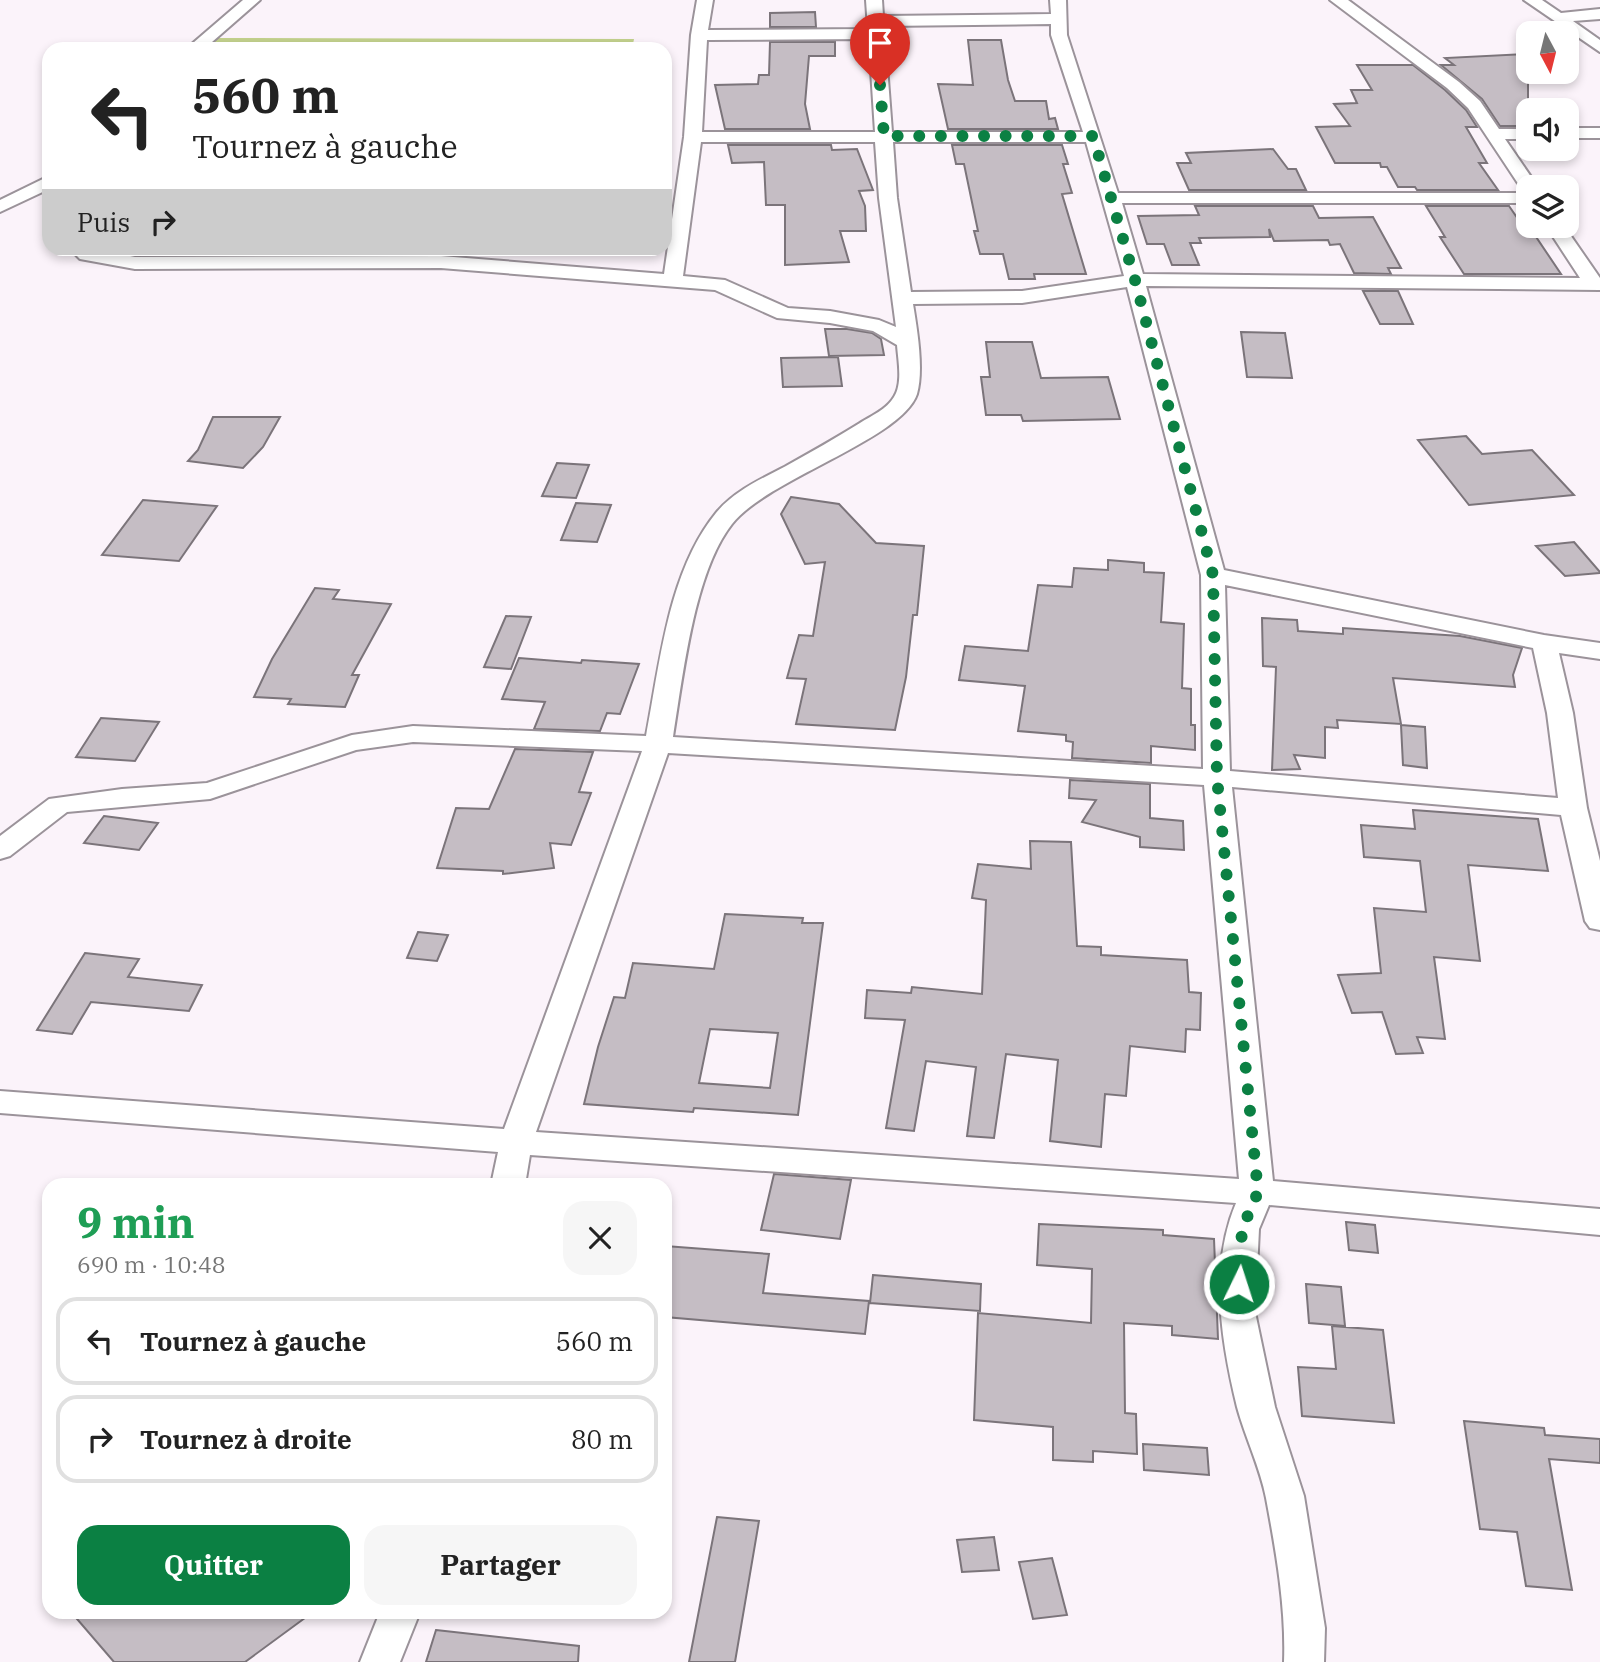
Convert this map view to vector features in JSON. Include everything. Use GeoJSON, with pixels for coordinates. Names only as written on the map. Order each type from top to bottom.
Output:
{"type":"FeatureCollection","features":[{"type":"Feature","properties":{"kind":"street"},"geometry":{"type":"LineString","coordinates":[[202,42],[252,0]]}},
{"type":"Feature","properties":{"kind":"street"},"geometry":{"type":"LineString","coordinates":[[673,280],[693,137],[699,35],[705,0]]}},
{"type":"Feature","properties":{"kind":"street"},"geometry":{"type":"LineString","coordinates":[[509,1178],[516,1142],[658,744],[680,622],[700,561],[711,537],[746,497],[836,447],[889,414],[903,401],[909,380],[907,342],[888,198],[874,0]]}},
{"type":"Feature","properties":{"kind":"street"},"geometry":{"type":"LineString","coordinates":[[1338,0],[1453,85],[1474,105],[1521,175]]}},
{"type":"Feature","properties":{"kind":"street"},"geometry":{"type":"LineString","coordinates":[[1532,0],[1600,47]]}},
{"type":"Feature","properties":{"kind":"street"},"geometry":{"type":"LineString","coordinates":[[699,35],[876,27],[1057,9],[1059,34],[1093,136],[1135,280],[1213,575],[1217,778],[1258,1192],[1242,1229],[1237,1312],[1256,1407],[1285,1496],[1305,1628],[1304,1662]]}},
{"type":"Feature","properties":{"kind":"street"},"geometry":{"type":"LineString","coordinates":[[1560,18],[1600,14]]}},
{"type":"Feature","properties":{"kind":"street"},"geometry":{"type":"LineString","coordinates":[[1579,134],[1600,133]]}},
{"type":"Feature","properties":{"kind":"street"},"geometry":{"type":"LineString","coordinates":[[1493,134],[1516,134]]}},
{"type":"Feature","properties":{"kind":"street"},"geometry":{"type":"LineString","coordinates":[[693,137],[1093,136]]}},
{"type":"Feature","properties":{"kind":"street"},"geometry":{"type":"LineString","coordinates":[[0,207],[42,186]]}},
{"type":"Feature","properties":{"kind":"street"},"geometry":{"type":"LineString","coordinates":[[1111,198],[1516,198]]}},
{"type":"Feature","properties":{"kind":"street"},"geometry":{"type":"LineString","coordinates":[[1564,238],[1597,284]]}},
{"type":"Feature","properties":{"kind":"street"},"geometry":{"type":"LineString","coordinates":[[93,256],[135,263],[398,260],[613,274],[718,284],[759,300],[783,314],[830,317],[879,326],[907,342]]}},
{"type":"Feature","properties":{"kind":"street"},"geometry":{"type":"LineString","coordinates":[[903,298],[1022,297],[1135,280],[1597,284]]}},
{"type":"Feature","properties":{"kind":"street"},"geometry":{"type":"LineString","coordinates":[[1213,575],[1544,643],[1600,652]]}},
{"type":"Feature","properties":{"kind":"street"},"geometry":{"type":"LineString","coordinates":[[1544,643],[1560,713],[1573,808],[1600,921]]}},
{"type":"Feature","properties":{"kind":"street"},"geometry":{"type":"LineString","coordinates":[[0,850],[59,805],[122,797],[210,791],[369,739],[444,734],[601,744],[658,744],[1217,778],[1573,808]]}},
{"type":"Feature","properties":{"kind":"street"},"geometry":{"type":"LineString","coordinates":[[0,1102],[516,1142],[1258,1192],[1600,1222]]}},
{"type":"Feature","properties":{"kind":"street"},"geometry":{"type":"LineString","coordinates":[[380,1662],[397,1619]]}},
{"type":"Feature","properties":{"kind":"green space"},"geometry":{"type":"Polygon","coordinates":[[[211,38],[634,39],[633,42],[208,42],[211,38]]]}},
{"type":"Feature","properties":{"kind":"building"},"geometry":{"type":"Polygon","coordinates":[[[815,12],[816,27],[770,27],[770,13],[815,12]]]}},
{"type":"Feature","properties":{"kind":"building"},"geometry":{"type":"Polygon","coordinates":[[[968,40],[1001,40],[1008,80],[1015,101],[1046,101],[1049,119],[1055,118],[1058,129],[948,129],[938,84],[973,85],[968,40]]]}},
{"type":"Feature","properties":{"kind":"building"},"geometry":{"type":"Polygon","coordinates":[[[770,42],[835,42],[835,56],[809,56],[805,104],[810,129],[725,129],[715,85],[758,84],[759,75],[769,75],[770,42]]]}},
{"type":"Feature","properties":{"kind":"building"},"geometry":{"type":"Polygon","coordinates":[[[1516,55],[1516,84],[1528,84],[1528,98],[1516,98],[1516,126],[1500,126],[1482,99],[1441,65],[1454,65],[1445,58],[1516,55]]]}},
{"type":"Feature","properties":{"kind":"building"},"geometry":{"type":"Polygon","coordinates":[[[1357,65],[1413,65],[1445,90],[1466,110],[1477,127],[1466,127],[1487,163],[1479,163],[1498,190],[1417,190],[1415,187],[1398,187],[1387,167],[1381,167],[1380,163],[1335,163],[1316,127],[1350,126],[1334,104],[1357,103],[1351,90],[1372,90],[1357,65]]]}},
{"type":"Feature","properties":{"kind":"building"},"geometry":{"type":"Polygon","coordinates":[[[728,145],[831,145],[832,150],[857,149],[873,190],[859,191],[865,206],[866,231],[840,231],[849,262],[785,265],[785,205],[766,205],[764,162],[732,163],[728,145]]]}},
{"type":"Feature","properties":{"kind":"building"},"geometry":{"type":"Polygon","coordinates":[[[952,145],[1062,145],[1068,164],[1063,164],[1072,193],[1062,194],[1086,274],[1034,274],[1035,279],[1009,279],[1003,254],[980,254],[964,164],[956,164],[952,145]]]}},
{"type":"Feature","properties":{"kind":"building"},"geometry":{"type":"Polygon","coordinates":[[[1273,149],[1288,169],[1296,169],[1306,190],[1189,190],[1177,163],[1191,163],[1186,153],[1273,149]]]}},
{"type":"Feature","properties":{"kind":"building"},"geometry":{"type":"Polygon","coordinates":[[[1195,206],[1313,206],[1319,218],[1373,217],[1401,268],[1388,268],[1391,274],[1354,273],[1340,244],[1330,245],[1328,240],[1274,241],[1269,229],[1270,237],[1199,238],[1201,243],[1190,243],[1199,265],[1172,265],[1164,244],[1147,244],[1138,216],[1199,215],[1195,206]]]}},
{"type":"Feature","properties":{"kind":"building"},"geometry":{"type":"Polygon","coordinates":[[[1426,206],[1509,206],[1516,216],[1516,238],[1537,238],[1561,274],[1464,274],[1440,237],[1445,237],[1426,206]]]}},
{"type":"Feature","properties":{"kind":"building"},"geometry":{"type":"Polygon","coordinates":[[[1363,291],[1398,291],[1413,324],[1380,324],[1363,291]]]}},
{"type":"Feature","properties":{"kind":"building"},"geometry":{"type":"Polygon","coordinates":[[[825,329],[872,333],[881,339],[884,355],[829,356],[825,329]]]}},
{"type":"Feature","properties":{"kind":"building"},"geometry":{"type":"Polygon","coordinates":[[[1241,332],[1285,333],[1292,378],[1247,377],[1241,332]]]}},
{"type":"Feature","properties":{"kind":"building"},"geometry":{"type":"Polygon","coordinates":[[[986,342],[1032,342],[1041,378],[1108,377],[1120,419],[1023,421],[1021,415],[986,415],[981,377],[990,377],[986,342]]]}},
{"type":"Feature","properties":{"kind":"building"},"geometry":{"type":"Polygon","coordinates":[[[838,357],[842,386],[783,387],[781,358],[838,357]]]}},
{"type":"Feature","properties":{"kind":"building"},"geometry":{"type":"Polygon","coordinates":[[[213,417],[280,417],[263,447],[243,468],[188,461],[198,450],[213,417]]]}},
{"type":"Feature","properties":{"kind":"building"},"geometry":{"type":"Polygon","coordinates":[[[1466,436],[1482,454],[1532,450],[1574,495],[1469,505],[1418,440],[1466,436]]]}},
{"type":"Feature","properties":{"kind":"building"},"geometry":{"type":"Polygon","coordinates":[[[557,463],[589,465],[576,498],[542,496],[557,463]]]}},
{"type":"Feature","properties":{"kind":"building"},"geometry":{"type":"Polygon","coordinates":[[[791,497],[839,504],[876,543],[924,546],[917,615],[913,615],[906,677],[895,730],[796,724],[806,679],[787,678],[799,635],[813,636],[825,562],[805,564],[781,514],[791,497]]]}},
{"type":"Feature","properties":{"kind":"building"},"geometry":{"type":"Polygon","coordinates":[[[143,500],[217,506],[179,561],[102,555],[143,500]]]}},
{"type":"Feature","properties":{"kind":"building"},"geometry":{"type":"Polygon","coordinates":[[[576,503],[611,505],[597,542],[561,540],[576,503]]]}},
{"type":"Feature","properties":{"kind":"building"},"geometry":{"type":"Polygon","coordinates":[[[1574,542],[1600,573],[1565,576],[1536,546],[1574,542]]]}},
{"type":"Feature","properties":{"kind":"building"},"geometry":{"type":"Polygon","coordinates":[[[1108,560],[1144,563],[1144,572],[1164,573],[1161,622],[1184,624],[1182,688],[1191,689],[1191,725],[1195,725],[1195,750],[1151,746],[1151,763],[1072,758],[1073,742],[1066,741],[1066,735],[1018,731],[1025,686],[959,680],[965,646],[1028,651],[1038,585],[1072,587],[1074,568],[1108,570],[1108,560]]]}},
{"type":"Feature","properties":{"kind":"building"},"geometry":{"type":"Polygon","coordinates":[[[315,588],[339,590],[333,599],[391,604],[352,675],[359,675],[345,707],[288,704],[291,699],[254,697],[272,659],[315,588]]]}},
{"type":"Feature","properties":{"kind":"building"},"geometry":{"type":"Polygon","coordinates":[[[506,616],[531,617],[511,669],[484,667],[506,616]]]}},
{"type":"Feature","properties":{"kind":"building"},"geometry":{"type":"Polygon","coordinates":[[[1262,618],[1297,620],[1298,631],[1343,634],[1343,628],[1460,636],[1522,648],[1513,675],[1515,687],[1393,678],[1401,724],[1337,720],[1338,728],[1325,727],[1325,758],[1294,755],[1300,769],[1272,770],[1276,667],[1263,666],[1262,618]]]}},
{"type":"Feature","properties":{"kind":"building"},"geometry":{"type":"Polygon","coordinates":[[[519,658],[639,664],[620,714],[607,713],[600,731],[534,729],[545,702],[502,699],[519,658]]]}},
{"type":"Feature","properties":{"kind":"building"},"geometry":{"type":"Polygon","coordinates":[[[101,718],[159,722],[135,761],[76,757],[101,718]]]}},
{"type":"Feature","properties":{"kind":"building"},"geometry":{"type":"Polygon","coordinates":[[[1401,725],[1425,727],[1427,768],[1403,765],[1401,725]]]}},
{"type":"Feature","properties":{"kind":"building"},"geometry":{"type":"Polygon","coordinates":[[[515,749],[593,752],[579,792],[591,793],[571,845],[550,843],[554,868],[503,874],[503,871],[437,868],[456,808],[489,809],[515,749]]]}},
{"type":"Feature","properties":{"kind":"building"},"geometry":{"type":"Polygon","coordinates":[[[1070,780],[1150,784],[1150,818],[1183,821],[1184,850],[1140,847],[1140,837],[1082,822],[1096,800],[1069,798],[1070,780]]]}},
{"type":"Feature","properties":{"kind":"building"},"geometry":{"type":"Polygon","coordinates":[[[1413,810],[1538,819],[1548,871],[1468,865],[1480,961],[1434,957],[1445,1039],[1417,1037],[1423,1053],[1396,1054],[1382,1012],[1352,1013],[1338,975],[1381,973],[1374,908],[1426,912],[1420,861],[1364,857],[1361,825],[1415,829],[1413,810]]]}},
{"type":"Feature","properties":{"kind":"building"},"geometry":{"type":"Polygon","coordinates":[[[104,816],[158,823],[139,850],[84,843],[104,816]]]}},
{"type":"Feature","properties":{"kind":"building"},"geometry":{"type":"Polygon","coordinates":[[[1030,841],[1071,842],[1077,946],[1101,947],[1101,955],[1187,960],[1189,992],[1201,993],[1200,1030],[1186,1029],[1185,1052],[1130,1046],[1126,1096],[1105,1094],[1101,1147],[1050,1141],[1058,1060],[1006,1054],[994,1138],[967,1136],[976,1067],[926,1061],[914,1131],[886,1128],[905,1020],[865,1018],[867,990],[911,993],[912,987],[982,994],[986,900],[972,898],[978,864],[1031,869],[1030,841]]]}},
{"type":"Feature","properties":{"kind":"building"},"geometry":{"type":"Polygon","coordinates":[[[725,914],[803,918],[802,923],[823,923],[798,1115],[694,1108],[693,1112],[584,1104],[614,997],[625,998],[633,963],[714,969],[725,914]],[[710,1029],[699,1083],[770,1088],[778,1033],[710,1029]]]}},
{"type":"Feature","properties":{"kind":"building"},"geometry":{"type":"Polygon","coordinates":[[[418,932],[448,935],[437,961],[407,958],[418,932]]]}},
{"type":"Feature","properties":{"kind":"building"},"geometry":{"type":"Polygon","coordinates":[[[85,953],[139,959],[128,977],[202,985],[189,1011],[91,1002],[72,1034],[37,1030],[85,953]]]}},
{"type":"Feature","properties":{"kind":"building"},"geometry":{"type":"Polygon","coordinates":[[[774,1174],[851,1180],[840,1239],[761,1230],[774,1174]]]}},
{"type":"Feature","properties":{"kind":"building"},"geometry":{"type":"Polygon","coordinates":[[[1346,1222],[1375,1225],[1378,1253],[1349,1250],[1346,1222]]]}},
{"type":"Feature","properties":{"kind":"building"},"geometry":{"type":"Polygon","coordinates":[[[1039,1224],[1163,1230],[1163,1235],[1214,1239],[1218,1339],[1172,1335],[1172,1326],[1124,1323],[1125,1413],[1136,1414],[1137,1454],[1093,1451],[1093,1462],[1053,1460],[1053,1427],[974,1420],[978,1313],[1091,1323],[1092,1269],[1037,1265],[1039,1224]]]}},
{"type":"Feature","properties":{"kind":"building"},"geometry":{"type":"Polygon","coordinates":[[[672,1247],[769,1254],[763,1293],[869,1301],[865,1334],[672,1318],[672,1247]]]}},
{"type":"Feature","properties":{"kind":"building"},"geometry":{"type":"Polygon","coordinates":[[[873,1275],[981,1284],[980,1311],[870,1303],[873,1275]]]}},
{"type":"Feature","properties":{"kind":"building"},"geometry":{"type":"Polygon","coordinates":[[[1306,1284],[1341,1287],[1345,1326],[1309,1323],[1306,1284]]]}},
{"type":"Feature","properties":{"kind":"building"},"geometry":{"type":"Polygon","coordinates":[[[1332,1326],[1383,1330],[1394,1423],[1302,1416],[1298,1367],[1336,1369],[1332,1326]]]}},
{"type":"Feature","properties":{"kind":"building"},"geometry":{"type":"Polygon","coordinates":[[[1464,1421],[1544,1428],[1545,1435],[1600,1439],[1600,1463],[1549,1459],[1572,1590],[1526,1586],[1517,1532],[1480,1529],[1464,1421]]]}},
{"type":"Feature","properties":{"kind":"building"},"geometry":{"type":"Polygon","coordinates":[[[1143,1444],[1207,1448],[1209,1475],[1144,1470],[1143,1444]]]}},
{"type":"Feature","properties":{"kind":"building"},"geometry":{"type":"Polygon","coordinates":[[[717,1517],[759,1521],[735,1662],[689,1662],[717,1517]]]}},
{"type":"Feature","properties":{"kind":"building"},"geometry":{"type":"Polygon","coordinates":[[[994,1537],[999,1570],[962,1572],[957,1540],[994,1537]]]}},
{"type":"Feature","properties":{"kind":"building"},"geometry":{"type":"Polygon","coordinates":[[[1052,1558],[1067,1615],[1033,1619],[1019,1562],[1052,1558]]]}},
{"type":"Feature","properties":{"kind":"building"},"geometry":{"type":"Polygon","coordinates":[[[77,1619],[303,1619],[245,1662],[114,1662],[77,1619]]]}},
{"type":"Feature","properties":{"kind":"building"},"geometry":{"type":"Polygon","coordinates":[[[436,1630],[579,1646],[578,1662],[426,1662],[436,1630]]]}},
{"type":"Feature","properties":{"kind":"route"},"geometry":{"type":"LineString","coordinates":[[880,85],[884,136],[1093,136],[1135,280],[1213,575],[1217,778],[1258,1192],[1242,1229],[1239,1284]]}}]}
